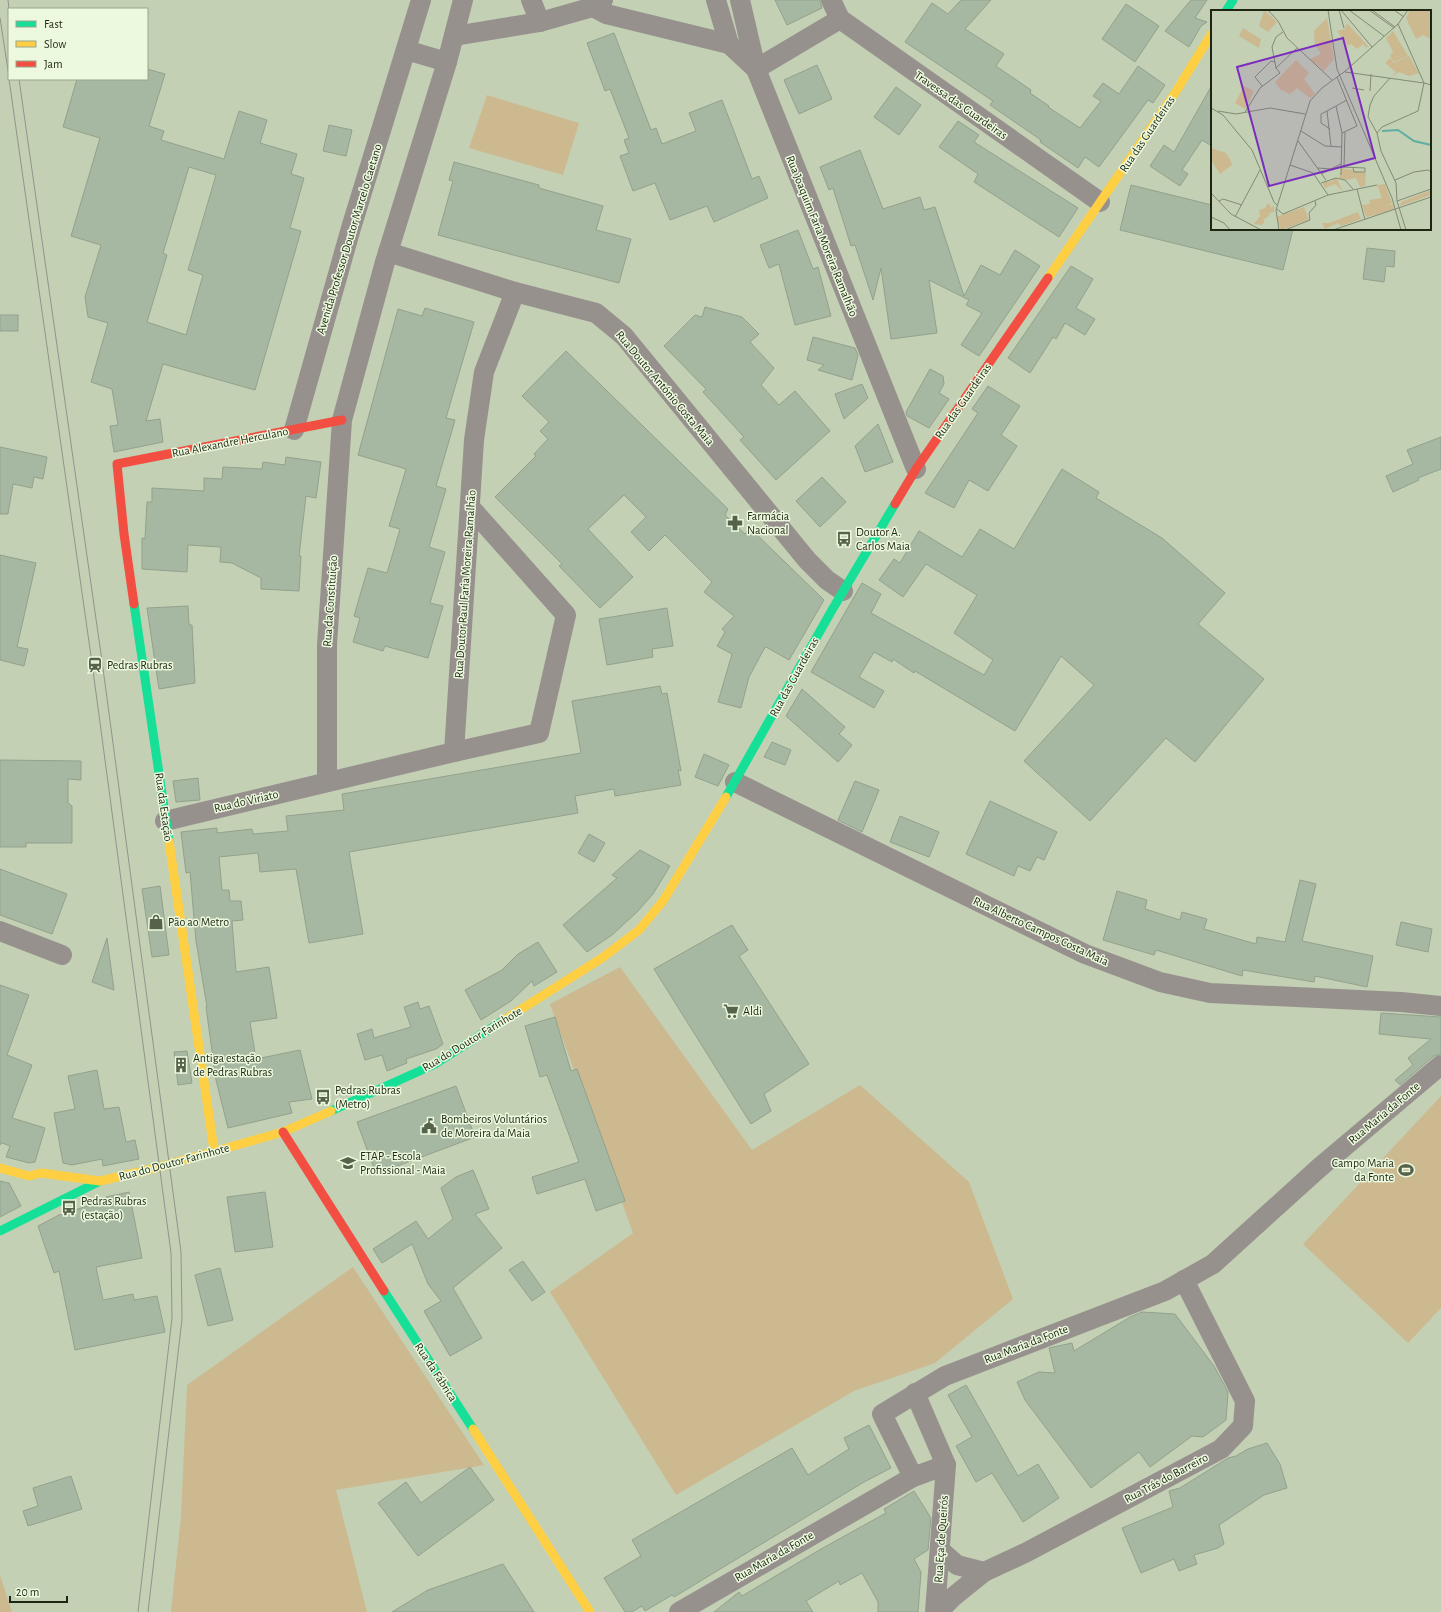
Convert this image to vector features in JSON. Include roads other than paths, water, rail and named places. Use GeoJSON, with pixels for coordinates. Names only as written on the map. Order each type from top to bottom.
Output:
{"type":"FeatureCollection","features":[{"type":"Feature","properties":{"kind":"main road"},"geometry":{"type":"LineString","coordinates":[[1227,10],[1233,0]]}},
{"type":"Feature","properties":{"kind":"main road","name":"Rua das Guardeiras"},"geometry":{"type":"LineString","coordinates":[[735,782],[843,591],[916,468],[1175,93],[1211,35]]}},
{"type":"Feature","properties":{"kind":"main road","name":"Rua Alexandre Herculano"},"geometry":{"type":"LineString","coordinates":[[117,464],[342,420]]}},
{"type":"Feature","properties":{"kind":"main road","name":"Rua da Estação"},"geometry":{"type":"LineString","coordinates":[[117,464],[124,534],[214,1150]]}},
{"type":"Feature","properties":{"kind":"main road","name":"Rua do Doutor Farinhote"},"geometry":{"type":"LineString","coordinates":[[0,1168],[29,1176],[41,1173],[100,1182],[152,1169],[214,1150],[282,1132],[436,1064],[602,958],[638,930],[663,901],[735,782]]}},
{"type":"Feature","properties":{"kind":"main road","name":"Rua da Fábrica"},"geometry":{"type":"LineString","coordinates":[[282,1132],[590,1612]]}},
{"type":"Feature","properties":{"kind":"main road"},"geometry":{"type":"LineString","coordinates":[[29,1176],[37,1186]]}},
{"type":"Feature","properties":{"kind":"main road"},"geometry":{"type":"LineString","coordinates":[[0,1231],[40,1210],[100,1182]]}},
{"type":"Feature","properties":{"kind":"main road"},"geometry":{"type":"LineString","coordinates":[[40,1210],[42,1197]]}},
{"type":"Feature","properties":{"kind":"street","name":"Avenida Professor Doutor Marcelo Caetano"},"geometry":{"type":"LineString","coordinates":[[294,430],[351,228],[421,0]]}},
{"type":"Feature","properties":{"kind":"street"},"geometry":{"type":"LineString","coordinates":[[342,420],[388,252],[447,62],[464,0]]}},
{"type":"Feature","properties":{"kind":"street"},"geometry":{"type":"LineString","coordinates":[[531,0],[540,22]]}},
{"type":"Feature","properties":{"kind":"street"},"geometry":{"type":"LineString","coordinates":[[716,0],[729,44]]}},
{"type":"Feature","properties":{"kind":"street","name":"Rua Joaquim Faria Moreira Ramalhão"},"geometry":{"type":"LineString","coordinates":[[740,0],[756,69],[916,468]]}},
{"type":"Feature","properties":{"kind":"street"},"geometry":{"type":"LineString","coordinates":[[454,36],[540,22],[598,4],[606,14],[729,44],[756,69],[840,20],[831,0]]}},
{"type":"Feature","properties":{"kind":"street","name":"Travessa das Guardeiras"},"geometry":{"type":"LineString","coordinates":[[840,20],[1100,202]]}},
{"type":"Feature","properties":{"kind":"street"},"geometry":{"type":"LineString","coordinates":[[406,50],[447,62]]}},
{"type":"Feature","properties":{"kind":"street","name":"Rua Doutor António Costa Maia"},"geometry":{"type":"LineString","coordinates":[[388,252],[515,292],[596,313],[624,336],[807,560],[827,580],[843,591]]}},
{"type":"Feature","properties":{"kind":"street","name":"Rua Doutor Raul Faria Moreira Ramalhão"},"geometry":{"type":"LineString","coordinates":[[454,752],[474,440],[484,372],[515,292]]}},
{"type":"Feature","properties":{"kind":"street","name":"Rua da Constituição"},"geometry":{"type":"LineString","coordinates":[[327,782],[327,645],[342,420]]}},
{"type":"Feature","properties":{"kind":"street"},"geometry":{"type":"LineString","coordinates":[[327,782],[539,733],[566,615],[470,507]]}},
{"type":"Feature","properties":{"kind":"street","name":"Rua do Viriato"},"geometry":{"type":"LineString","coordinates":[[165,821],[327,782]]}},
{"type":"Feature","properties":{"kind":"street","name":"Rua Alberto Campos Costa Maia"},"geometry":{"type":"LineString","coordinates":[[735,782],[1085,954],[1160,982],[1210,993],[1401,1002],[1441,1006]]}},
{"type":"Feature","properties":{"kind":"street"},"geometry":{"type":"LineString","coordinates":[[0,931],[62,955]]}},
{"type":"Feature","properties":{"kind":"street","name":"Rua Maria da Fonte"},"geometry":{"type":"LineString","coordinates":[[913,1477],[882,1414],[945,1376],[1165,1291],[1213,1264],[1319,1168],[1441,1065]]}},
{"type":"Feature","properties":{"kind":"street","name":"Rua Trás do Barreiro"},"geometry":{"type":"LineString","coordinates":[[984,1572],[1027,1552],[1221,1450],[1243,1426],[1245,1402],[1184,1280]]}},
{"type":"Feature","properties":{"kind":"street"},"geometry":{"type":"LineString","coordinates":[[915,1393],[946,1465]]}},
{"type":"Feature","properties":{"kind":"street","name":"Rua Maria da Fonte"},"geometry":{"type":"LineString","coordinates":[[679,1612],[913,1477],[946,1465]]}},
{"type":"Feature","properties":{"kind":"street","name":"Rua Eça de Queirós"},"geometry":{"type":"LineString","coordinates":[[935,1612],[946,1465]]}},
{"type":"Feature","properties":{"kind":"street"},"geometry":{"type":"LineString","coordinates":[[940,1550],[957,1565],[984,1572]]}},
{"type":"Feature","properties":{"kind":"street","name":"Rua Eça de Queirós"},"geometry":{"type":"LineString","coordinates":[[938,1612],[953,1597],[984,1572]]}},
{"type":"Feature","properties":{"kind":"tram line"},"geometry":{"type":"LineString","coordinates":[[8,0],[9,8]]}},
{"type":"Feature","properties":{"kind":"tram line"},"geometry":{"type":"LineString","coordinates":[[0,18],[8,70]]}},
{"type":"Feature","properties":{"kind":"tram line"},"geometry":{"type":"LineString","coordinates":[[9,80],[92,663],[171,1253],[172,1318],[138,1612]]}},
{"type":"Feature","properties":{"kind":"tram line"},"geometry":{"type":"LineString","coordinates":[[19,80],[102,661],[181,1252],[182,1319],[148,1612]]}},
{"type":"Feature","properties":{"kind":"place","name":"Farmácia Nacional"},"geometry":{"type":"Point","coordinates":[735,523]}},
{"type":"Feature","properties":{"kind":"place","name":"Doutor A. Carlos Maia"},"geometry":{"type":"Point","coordinates":[844,539]}},
{"type":"Feature","properties":{"kind":"place","name":"Pedras Rubras"},"geometry":{"type":"Point","coordinates":[95,665]}},
{"type":"Feature","properties":{"kind":"place","name":"Pão ao Metro"},"geometry":{"type":"Point","coordinates":[156,922]}},
{"type":"Feature","properties":{"kind":"place","name":"Aldi"},"geometry":{"type":"Point","coordinates":[731,1011]}},
{"type":"Feature","properties":{"kind":"place","name":"Antiga estação de Pedras Rubras"},"geometry":{"type":"Point","coordinates":[181,1065]}},
{"type":"Feature","properties":{"kind":"place","name":"Pedras Rubras (Metro)"},"geometry":{"type":"Point","coordinates":[323,1097]}},
{"type":"Feature","properties":{"kind":"place","name":"Bombeiros Voluntários de Moreira da Maia"},"geometry":{"type":"Point","coordinates":[429,1126]}},
{"type":"Feature","properties":{"kind":"place","name":"ETAP - Escola Profissional - Maia"},"geometry":{"type":"Point","coordinates":[348,1163]}},
{"type":"Feature","properties":{"kind":"place","name":"Campo Maria da Fonte"},"geometry":{"type":"Point","coordinates":[1406,1170]}},
{"type":"Feature","properties":{"kind":"place","name":"Pedras Rubras (estação)"},"geometry":{"type":"Point","coordinates":[69,1208]}}]}
